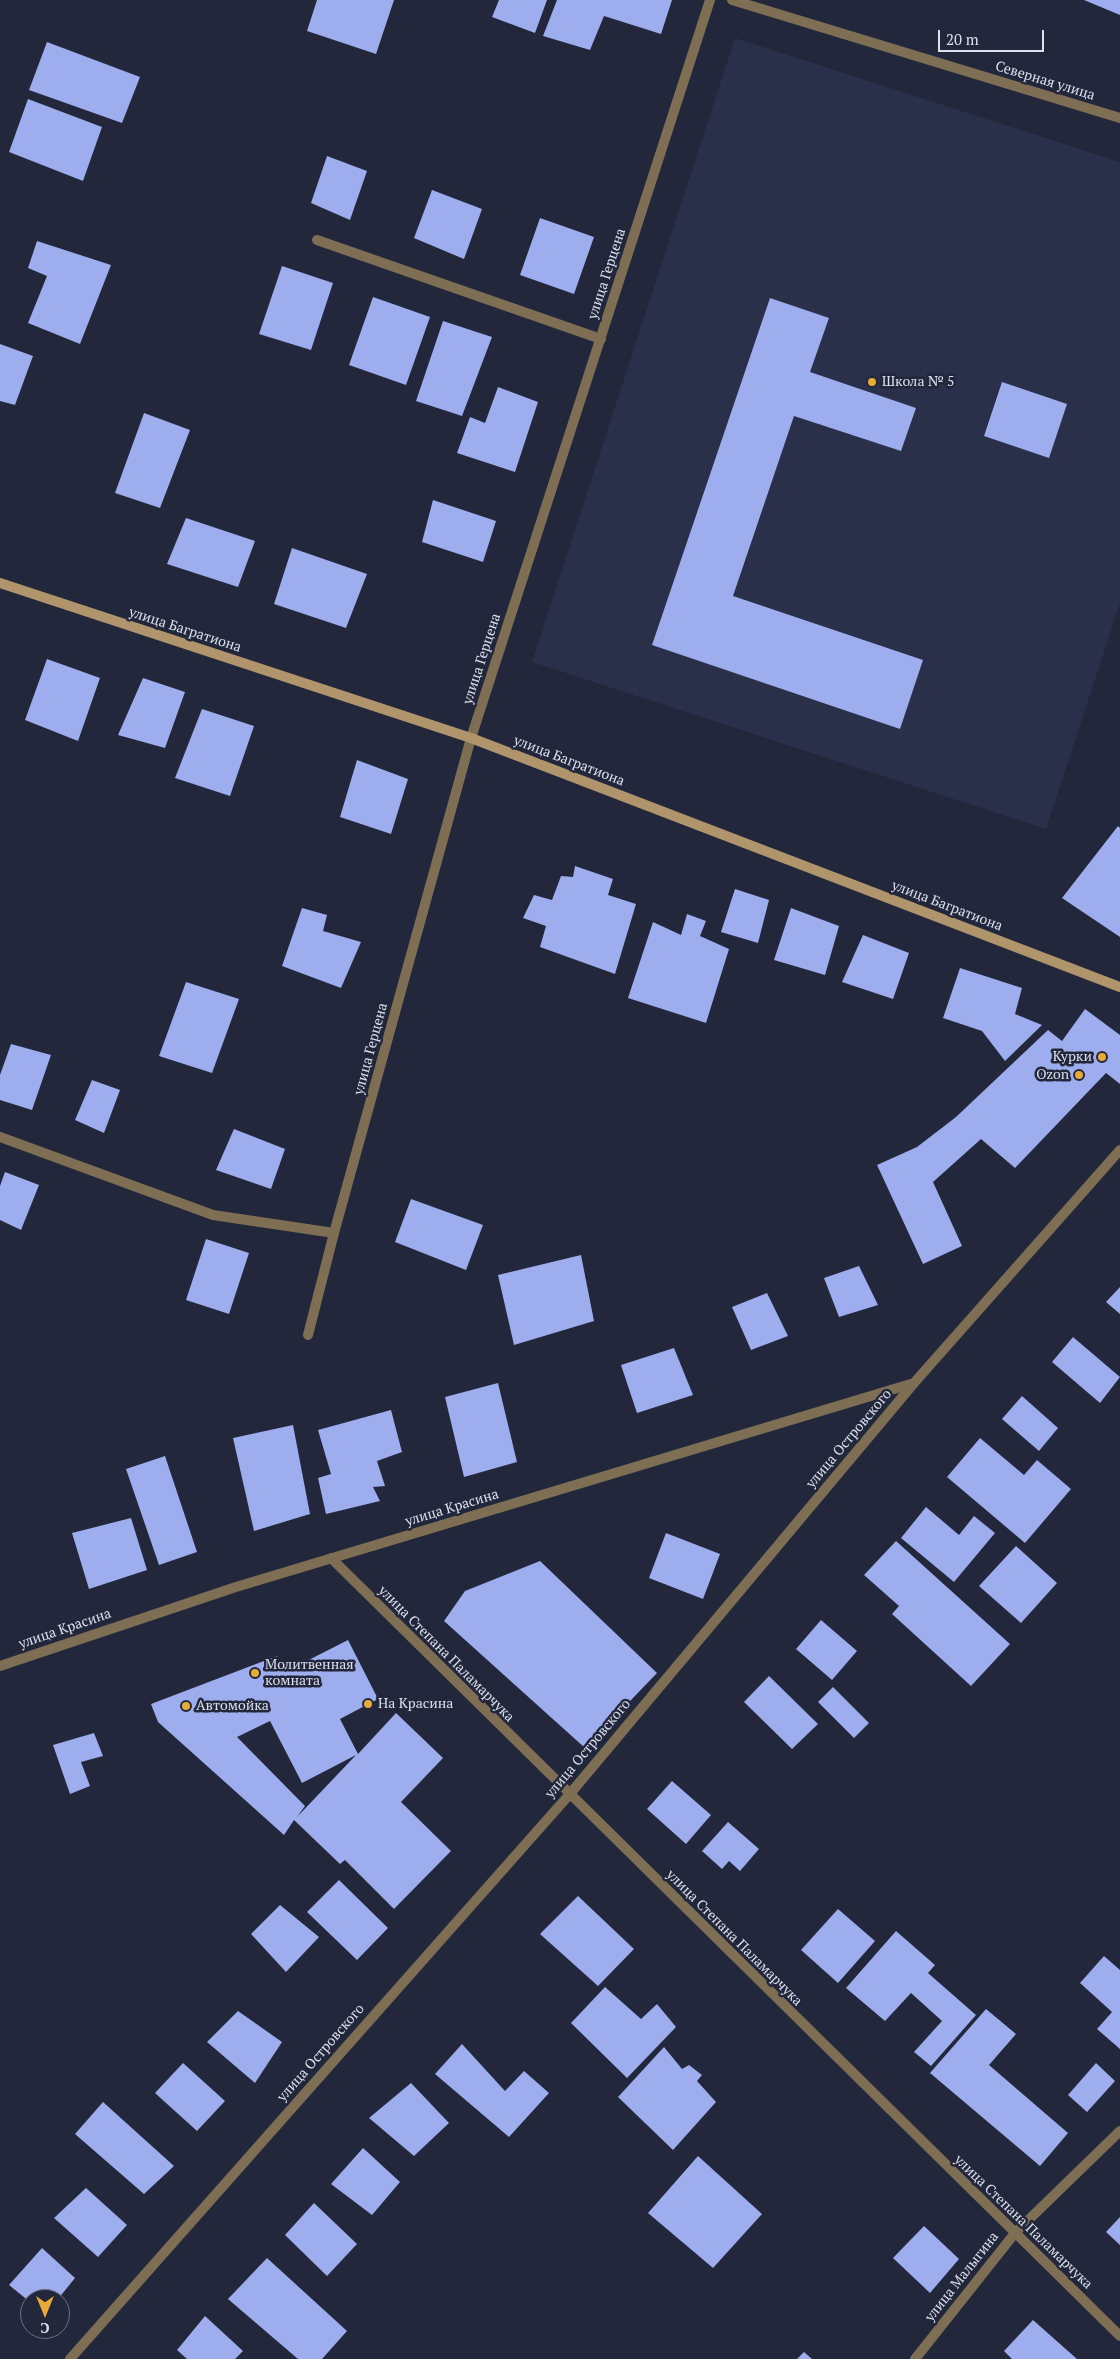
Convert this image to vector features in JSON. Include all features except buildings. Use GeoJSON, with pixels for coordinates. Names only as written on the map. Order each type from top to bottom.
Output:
{"type":"FeatureCollection","features":[{"type":"Feature","properties":{"kind":"main road","name":"улица Багратиона"},"geometry":{"type":"LineString","coordinates":[[0,583],[471,738],[1120,987]]}},
{"type":"Feature","properties":{"kind":"street","name":"улица Герцена"},"geometry":{"type":"LineString","coordinates":[[308,1335],[334,1233],[471,738],[710,0]]}},
{"type":"Feature","properties":{"kind":"street","name":"Северная улица"},"geometry":{"type":"LineString","coordinates":[[732,0],[1120,118]]}},
{"type":"Feature","properties":{"kind":"street"},"geometry":{"type":"LineString","coordinates":[[317,240],[601,338]]}},
{"type":"Feature","properties":{"kind":"street"},"geometry":{"type":"LineString","coordinates":[[0,1137],[212,1216],[334,1233]]}},
{"type":"Feature","properties":{"kind":"street","name":"улица Островского"},"geometry":{"type":"LineString","coordinates":[[70,2359],[569,1795],[914,1383],[1120,1150]]}},
{"type":"Feature","properties":{"kind":"street","name":"улица Красина"},"geometry":{"type":"LineString","coordinates":[[0,1666],[236,1587],[914,1383]]}},
{"type":"Feature","properties":{"kind":"street","name":"улица Степана Паламарчука"},"geometry":{"type":"LineString","coordinates":[[331,1558],[569,1795],[1120,2336]]}},
{"type":"Feature","properties":{"kind":"street","name":"улица Малыгина"},"geometry":{"type":"LineString","coordinates":[[915,2359],[1015,2233],[1120,2131]]}},
{"type":"Feature","properties":{"kind":"shaded area","name":"Школа № 5"},"geometry":{"type":"Polygon","coordinates":[[[735,38],[1120,162],[1120,603],[1046,829],[532,662],[735,38]]]}},
{"type":"Feature","properties":{"kind":"place","name":"Школа № 5"},"geometry":{"type":"Point","coordinates":[872,382]}},
{"type":"Feature","properties":{"kind":"place","name":"Курки"},"geometry":{"type":"Point","coordinates":[1102,1057]}},
{"type":"Feature","properties":{"kind":"place","name":"Ozon"},"geometry":{"type":"Point","coordinates":[1079,1075]}},
{"type":"Feature","properties":{"kind":"place","name":"Молитвенная комната"},"geometry":{"type":"Point","coordinates":[255,1673]}},
{"type":"Feature","properties":{"kind":"place","name":"На Красина"},"geometry":{"type":"Point","coordinates":[368,1704]}},
{"type":"Feature","properties":{"kind":"place","name":"Автомойка"},"geometry":{"type":"Point","coordinates":[186,1706]}}]}
